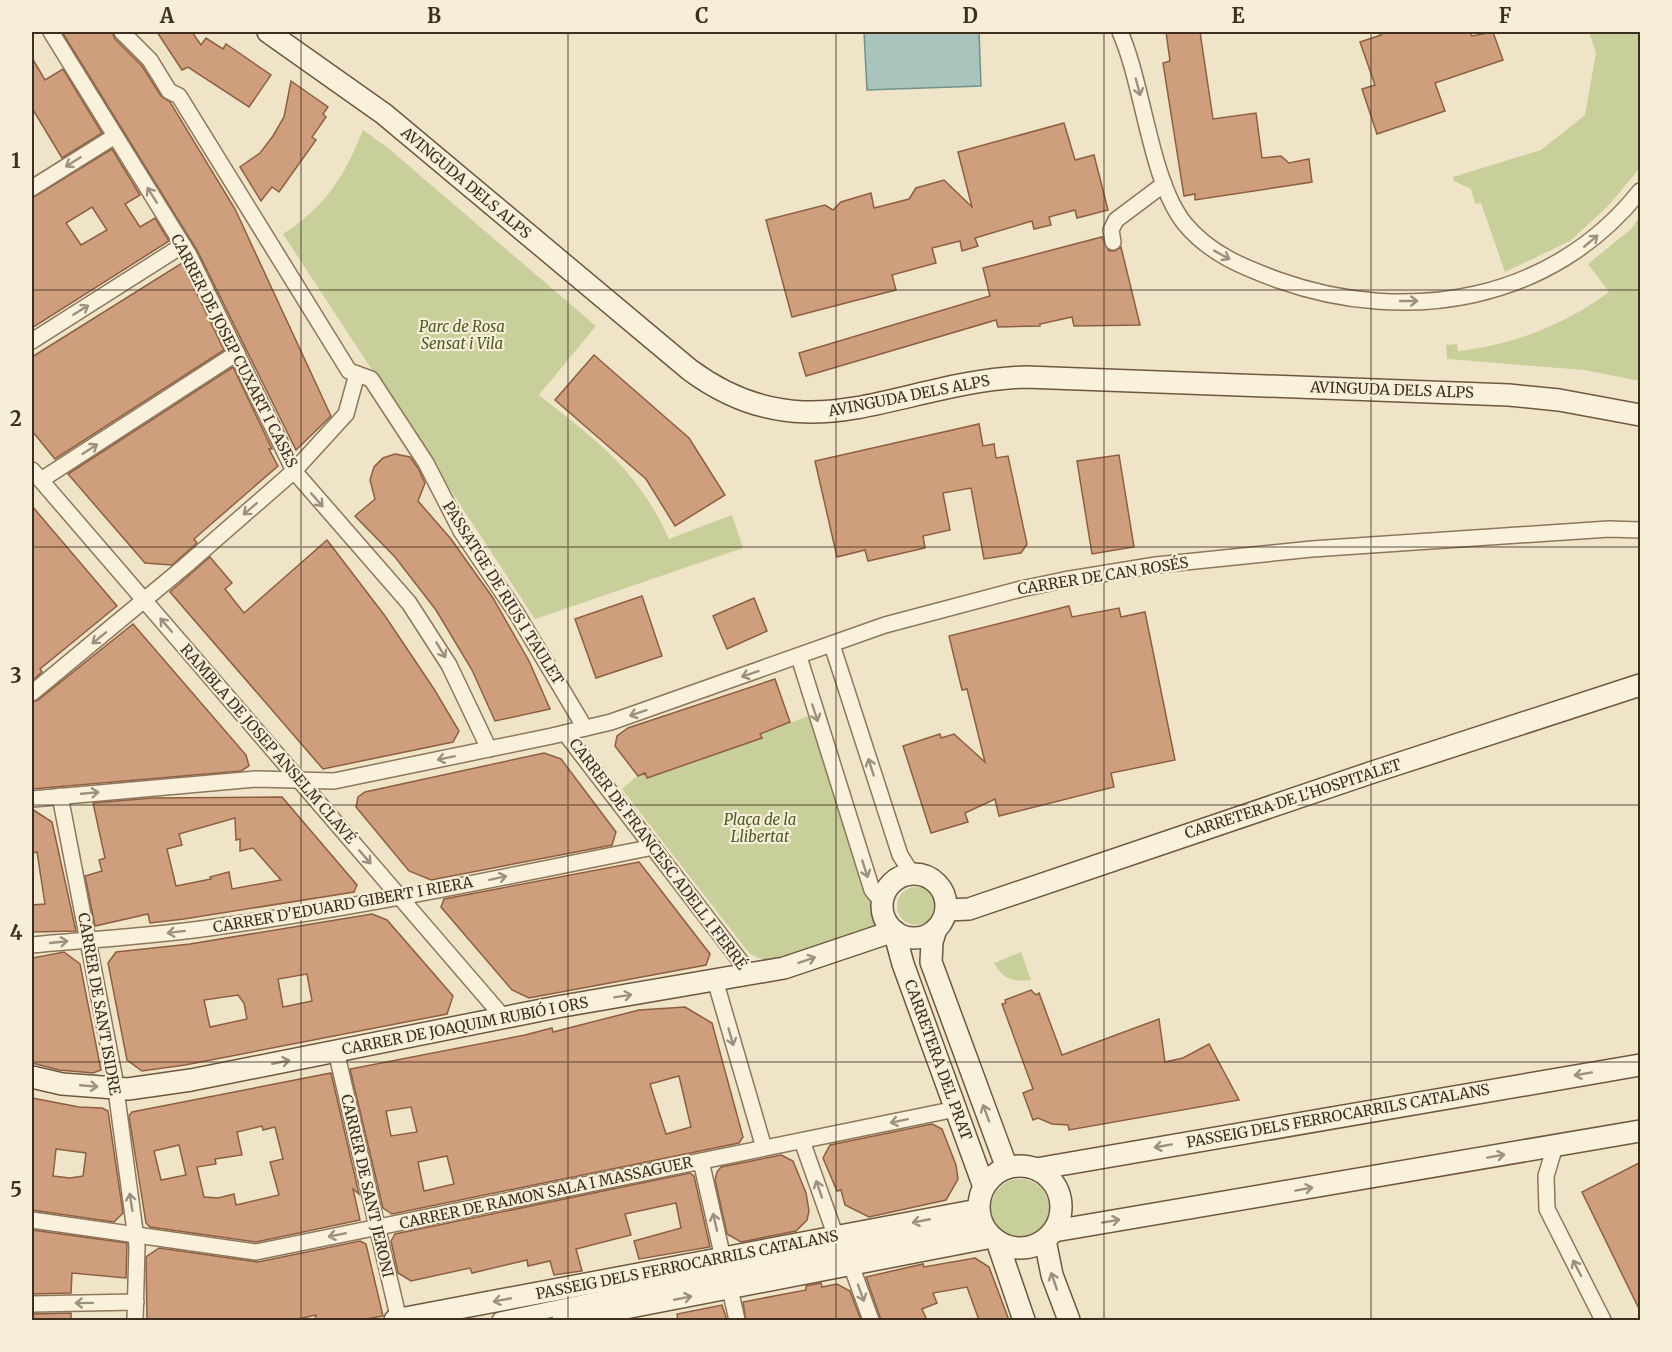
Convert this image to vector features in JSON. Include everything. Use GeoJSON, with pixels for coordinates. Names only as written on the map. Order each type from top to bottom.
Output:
{"type":"FeatureCollection","features":[{"type":"Feature","properties":{"kind":"street","name":"CARRER DE JOSEP CUXART I CASES"},"geometry":{"type":"LineString","coordinates":[[51,32],[183,244],[294,471],[333,519],[388,575],[416,612],[449,665],[489,749]]}},
{"type":"Feature","properties":{"kind":"street","name":"PASSATGE DE RIUS I TAULET"},"geometry":{"type":"LineString","coordinates":[[122,32],[150,60],[170,91],[179,96],[349,371],[371,379],[426,463],[461,531],[517,614],[585,728]]}},
{"type":"Feature","properties":{"kind":"street","name":"AVINGUDA DELS ALPS"},"geometry":{"type":"LineString","coordinates":[[268,32],[384,114],[690,370],[731,396],[765,407],[799,414],[838,412],[972,381],[1026,377],[1515,395],[1559,400],[1641,415]]}},
{"type":"Feature","properties":{"kind":"street"},"geometry":{"type":"LineString","coordinates":[[1120,32],[1130,57],[1164,184],[1176,212],[1185,224],[1207,246],[1222,256],[1268,276],[1321,293],[1384,301],[1433,301],[1471,296],[1533,276],[1583,248],[1608,227],[1641,191]]}},
{"type":"Feature","properties":{"kind":"street"},"geometry":{"type":"LineString","coordinates":[[32,188],[115,136]]}},
{"type":"Feature","properties":{"kind":"street"},"geometry":{"type":"LineString","coordinates":[[1113,242],[1111,230],[1116,220],[1164,184]]}},
{"type":"Feature","properties":{"kind":"street"},"geometry":{"type":"LineString","coordinates":[[32,341],[183,244]]}},
{"type":"Feature","properties":{"kind":"street"},"geometry":{"type":"LineString","coordinates":[[36,475],[237,353]]}},
{"type":"Feature","properties":{"kind":"street"},"geometry":{"type":"LineString","coordinates":[[32,693],[294,471],[346,414],[357,374]]}},
{"type":"Feature","properties":{"kind":"street","name":"RAMBLA DE JOSEP ANSELM CLAVÉ"},"geometry":{"type":"LineString","coordinates":[[36,475],[504,1018]]}},
{"type":"Feature","properties":{"kind":"street","name":"CARRER DE CAN ROSÉS"},"geometry":{"type":"LineString","coordinates":[[32,799],[256,779],[334,782],[611,722],[885,626],[1021,588],[1156,565],[1323,548],[1609,529],[1641,530]]}},
{"type":"Feature","properties":{"kind":"street"},"geometry":{"type":"LineString","coordinates":[[832,645],[900,855],[912,874]]}},
{"type":"Feature","properties":{"kind":"street"},"geometry":{"type":"LineString","coordinates":[[799,657],[872,890],[882,902]]}},
{"type":"Feature","properties":{"kind":"street","name":"CARRETERA DE L'HOSPITALET"},"geometry":{"type":"LineString","coordinates":[[946,910],[969,909],[1376,771],[1641,685]]}},
{"type":"Feature","properties":{"kind":"street","name":"CARRER DE FRANCESC ADELL I FERRÉ"},"geometry":{"type":"LineString","coordinates":[[565,733],[751,975]]}},
{"type":"Feature","properties":{"kind":"street","name":"CARRER DE SANT ISIDRE"},"geometry":{"type":"LineString","coordinates":[[60,796],[83,908],[115,1088],[136,1235],[135,1320]]}},
{"type":"Feature","properties":{"kind":"street","name":"CARRER D'EDUARD GIBERT I RIERA"},"geometry":{"type":"LineString","coordinates":[[32,945],[222,926],[400,897],[653,846]]}},
{"type":"Feature","properties":{"kind":"street"},"geometry":{"type":"LineString","coordinates":[[912,874],[922,874],[939,885],[945,896],[946,910],[936,929],[914,938],[894,931],[885,919],[882,902],[884,893],[894,880],[912,874]]}},
{"type":"Feature","properties":{"kind":"street","name":"CARRETERA DEL PRAT"},"geometry":{"type":"LineString","coordinates":[[936,929],[932,942],[931,962],[1007,1168]]}},
{"type":"Feature","properties":{"kind":"street","name":"CARRER DE JOAQUIM RUBIÓ I ORS"},"geometry":{"type":"LineString","coordinates":[[32,1077],[62,1084],[128,1089],[191,1080],[504,1018],[751,975],[784,968],[894,931]]}},
{"type":"Feature","properties":{"kind":"street","name":"CARRETERA DEL PRAT"},"geometry":{"type":"LineString","coordinates":[[894,931],[903,964],[984,1187]]}},
{"type":"Feature","properties":{"kind":"street"},"geometry":{"type":"LineString","coordinates":[[715,981],[764,1148]]}},
{"type":"Feature","properties":{"kind":"street","name":"CARRER DE SANT JERONI"},"geometry":{"type":"LineString","coordinates":[[336,1051],[397,1320]]}},
{"type":"Feature","properties":{"kind":"street","name":"PASSEIG DELS FERROCARRILS CATALANS"},"geometry":{"type":"LineString","coordinates":[[1036,1169],[1641,1065]]}},
{"type":"Feature","properties":{"kind":"street","name":"CARRER DE RAMON SALA I MASSAGUER"},"geometry":{"type":"LineString","coordinates":[[32,1220],[256,1252],[956,1109]]}},
{"type":"Feature","properties":{"kind":"street"},"geometry":{"type":"LineString","coordinates":[[1049,1235],[1641,1131]]}},
{"type":"Feature","properties":{"kind":"street"},"geometry":{"type":"LineString","coordinates":[[802,1141],[836,1237]]}},
{"type":"Feature","properties":{"kind":"street"},"geometry":{"type":"LineString","coordinates":[[1555,1146],[1546,1176],[1547,1209],[1603,1320]]}},
{"type":"Feature","properties":{"kind":"street"},"geometry":{"type":"LineString","coordinates":[[701,1161],[737,1320]]}},
{"type":"Feature","properties":{"kind":"street"},"geometry":{"type":"LineString","coordinates":[[994,1239],[1021,1248],[1034,1246],[1049,1235],[1059,1221],[1060,1198],[1052,1181],[1036,1169],[1016,1166],[998,1172],[984,1187],[975,1218],[994,1239],[1024,1320]]}},
{"type":"Feature","properties":{"kind":"street","name":"PASSEIG DELS FERROCARRILS CATALANS"},"geometry":{"type":"LineString","coordinates":[[568,1320],[726,1273],[836,1237],[975,1218]]}},
{"type":"Feature","properties":{"kind":"street","name":"PASSEIG DELS FERROCARRILS CATALANS"},"geometry":{"type":"LineString","coordinates":[[500,1320],[975,1218]]}},
{"type":"Feature","properties":{"kind":"street"},"geometry":{"type":"LineString","coordinates":[[1049,1235],[1052,1275],[1069,1320]]}},
{"type":"Feature","properties":{"kind":"street","name":"PASSEIG DELS FERROCARRILS CATALANS"},"geometry":{"type":"LineString","coordinates":[[397,1320],[726,1273],[851,1266],[994,1239]]}},
{"type":"Feature","properties":{"kind":"street"},"geometry":{"type":"LineString","coordinates":[[851,1266],[871,1320]]}},
{"type":"Feature","properties":{"kind":"street"},"geometry":{"type":"LineString","coordinates":[[32,1304],[136,1302]]}},
{"type":"Feature","properties":{"kind":"green space"},"geometry":{"type":"Polygon","coordinates":[[[1589,32],[1640,32],[1639,169],[1608,206],[1570,241],[1505,272],[1481,203],[1475,204],[1471,189],[1454,181],[1453,177],[1541,150],[1585,115],[1596,53],[1589,32]]]}},
{"type":"Feature","properties":{"kind":"green space","name":"Parc de Rosa Sensat i Vila"},"geometry":{"type":"Polygon","coordinates":[[[363,130],[388,148],[596,326],[539,395],[579,427],[630,475],[657,515],[669,539],[732,515],[743,548],[535,619],[283,234],[311,213],[332,189],[349,162],[363,130]]]}},
{"type":"Feature","properties":{"kind":"green space"},"geometry":{"type":"Polygon","coordinates":[[[1640,216],[1640,381],[1584,370],[1447,359],[1446,345],[1457,344],[1458,351],[1498,344],[1537,332],[1592,304],[1609,292],[1588,264],[1631,229],[1640,216]]]}},
{"type":"Feature","properties":{"kind":"green space","name":"Plaça de la Llibertat"},"geometry":{"type":"Polygon","coordinates":[[[811,715],[879,923],[875,930],[823,948],[783,959],[765,960],[749,953],[622,789],[636,777],[645,773],[647,778],[762,738],[760,734],[811,715]]]}},
{"type":"Feature","properties":{"kind":"green space"},"geometry":{"type":"Polygon","coordinates":[[[916,887],[929,893],[935,906],[929,919],[916,925],[903,919],[897,906],[903,893],[916,887]]]}},
{"type":"Feature","properties":{"kind":"green space"},"geometry":{"type":"Polygon","coordinates":[[[1021,952],[1031,980],[1019,981],[1004,976],[994,963],[1021,952]]]}},
{"type":"Feature","properties":{"kind":"green space"},"geometry":{"type":"Polygon","coordinates":[[[1020,1179],[1031,1181],[1044,1192],[1049,1208],[1047,1219],[1036,1232],[1020,1237],[1009,1235],[996,1224],[991,1208],[993,1197],[1004,1184],[1020,1179]]]}},
{"type":"Feature","properties":{"kind":"water"},"geometry":{"type":"Polygon","coordinates":[[[864,32],[979,32],[981,86],[867,90],[864,32]]]}},
{"type":"Feature","properties":{"kind":"building"},"geometry":{"type":"Polygon","coordinates":[[[62,32],[112,32],[115,39],[142,66],[161,96],[170,102],[235,209],[331,416],[296,450],[197,250],[62,32]]]}},
{"type":"Feature","properties":{"kind":"building"},"geometry":{"type":"Polygon","coordinates":[[[157,32],[192,32],[201,45],[206,38],[223,49],[226,44],[271,75],[249,107],[188,67],[182,70],[157,32]]]}},
{"type":"Feature","properties":{"kind":"building"},"geometry":{"type":"Polygon","coordinates":[[[1166,32],[1200,32],[1213,119],[1256,113],[1262,158],[1281,156],[1289,163],[1309,159],[1312,182],[1195,200],[1195,194],[1184,196],[1163,63],[1170,61],[1166,32]]]}},
{"type":"Feature","properties":{"kind":"building"},"geometry":{"type":"Polygon","coordinates":[[[1379,32],[1470,32],[1472,36],[1493,32],[1503,60],[1435,83],[1445,111],[1377,134],[1362,89],[1375,85],[1360,42],[1381,35],[1379,32]]]}},
{"type":"Feature","properties":{"kind":"building"},"geometry":{"type":"Polygon","coordinates":[[[32,58],[45,80],[63,69],[102,133],[62,158],[32,108],[32,58]]]}},
{"type":"Feature","properties":{"kind":"building"},"geometry":{"type":"Polygon","coordinates":[[[291,81],[328,107],[323,114],[326,117],[312,137],[316,140],[279,192],[272,187],[261,201],[240,167],[260,153],[273,136],[284,117],[291,81]]]}},
{"type":"Feature","properties":{"kind":"building"},"geometry":{"type":"Polygon","coordinates":[[[1064,123],[1075,160],[1094,155],[1108,210],[1077,218],[1075,210],[1049,217],[1051,225],[1034,229],[1032,221],[975,238],[978,246],[962,251],[960,241],[932,248],[936,263],[892,275],[896,290],[792,317],[766,220],[825,205],[833,210],[841,202],[871,193],[874,208],[909,199],[916,188],[944,180],[972,207],[958,152],[1064,123]]]}},
{"type":"Feature","properties":{"kind":"building"},"geometry":{"type":"Polygon","coordinates":[[[112,149],[140,195],[125,204],[140,227],[155,218],[169,241],[32,328],[32,198],[112,149]],[[92,207],[66,223],[81,245],[107,230],[92,207]]]}},
{"type":"Feature","properties":{"kind":"building"},"geometry":{"type":"Polygon","coordinates":[[[1102,237],[1109,251],[1115,251],[1121,247],[1140,325],[1074,326],[1072,317],[1040,324],[1040,326],[998,327],[996,320],[806,376],[799,353],[990,296],[983,268],[1102,237]]]}},
{"type":"Feature","properties":{"kind":"building"},"geometry":{"type":"Polygon","coordinates":[[[182,263],[224,350],[55,459],[32,431],[32,357],[182,263]]]}},
{"type":"Feature","properties":{"kind":"building"},"geometry":{"type":"Polygon","coordinates":[[[594,355],[689,438],[725,495],[675,526],[646,479],[555,400],[594,355]]]}},
{"type":"Feature","properties":{"kind":"building"},"geometry":{"type":"Polygon","coordinates":[[[233,367],[278,466],[194,539],[197,543],[172,565],[145,563],[68,474],[233,367]]]}},
{"type":"Feature","properties":{"kind":"building"},"geometry":{"type":"Polygon","coordinates":[[[979,424],[983,446],[994,444],[996,458],[1008,456],[1027,544],[1021,553],[984,559],[971,488],[943,493],[950,530],[923,536],[925,548],[868,561],[865,550],[837,557],[815,461],[979,424]]]}},
{"type":"Feature","properties":{"kind":"building"},"geometry":{"type":"Polygon","coordinates":[[[395,454],[410,457],[418,468],[425,483],[418,501],[451,539],[493,598],[529,661],[550,709],[495,721],[472,670],[436,610],[395,557],[355,516],[375,499],[370,480],[374,467],[383,458],[395,454]]]}},
{"type":"Feature","properties":{"kind":"building"},"geometry":{"type":"Polygon","coordinates":[[[1119,455],[1134,547],[1092,554],[1077,461],[1119,455]]]}},
{"type":"Feature","properties":{"kind":"building"},"geometry":{"type":"Polygon","coordinates":[[[32,506],[117,606],[40,669],[42,672],[32,681],[32,506]]]}},
{"type":"Feature","properties":{"kind":"building"},"geometry":{"type":"Polygon","coordinates":[[[327,540],[385,616],[434,689],[459,731],[453,742],[323,769],[170,592],[210,557],[232,583],[225,589],[244,613],[327,540]]]}},
{"type":"Feature","properties":{"kind":"building"},"geometry":{"type":"Polygon","coordinates":[[[642,596],[662,656],[596,678],[575,619],[642,596]]]}},
{"type":"Feature","properties":{"kind":"building"},"geometry":{"type":"Polygon","coordinates":[[[754,598],[767,631],[727,649],[713,616],[754,598]]]}},
{"type":"Feature","properties":{"kind":"building"},"geometry":{"type":"Polygon","coordinates":[[[1069,606],[1072,617],[1119,608],[1121,617],[1145,612],[1175,760],[1111,773],[1114,787],[999,816],[995,799],[965,813],[968,822],[931,833],[903,746],[940,734],[941,738],[954,734],[985,762],[967,689],[962,690],[949,636],[1069,606]]]}},
{"type":"Feature","properties":{"kind":"building"},"geometry":{"type":"Polygon","coordinates":[[[133,624],[246,755],[249,766],[241,771],[32,789],[32,702],[38,700],[133,624]]]}},
{"type":"Feature","properties":{"kind":"building"},"geometry":{"type":"Polygon","coordinates":[[[775,679],[790,722],[760,734],[762,738],[647,778],[645,773],[638,776],[615,746],[617,736],[628,728],[775,679]]]}},
{"type":"Feature","properties":{"kind":"building"},"geometry":{"type":"Polygon","coordinates":[[[544,753],[561,759],[616,832],[612,845],[431,880],[409,871],[356,807],[358,797],[365,792],[544,753]]]}},
{"type":"Feature","properties":{"kind":"building"},"geometry":{"type":"Polygon","coordinates":[[[282,797],[357,885],[354,892],[150,923],[148,914],[95,926],[85,876],[102,871],[99,860],[105,858],[93,803],[152,798],[282,797]],[[235,818],[179,834],[182,845],[167,849],[176,886],[211,879],[210,877],[229,872],[232,889],[281,880],[253,848],[240,851],[240,839],[236,840],[235,818]]]}},
{"type":"Feature","properties":{"kind":"building"},"geometry":{"type":"Polygon","coordinates":[[[32,809],[52,822],[76,931],[32,932],[32,905],[45,904],[37,852],[32,853],[32,809]]]}},
{"type":"Feature","properties":{"kind":"building"},"geometry":{"type":"Polygon","coordinates":[[[639,862],[710,954],[706,965],[529,998],[512,990],[441,907],[444,899],[639,862]]]}},
{"type":"Feature","properties":{"kind":"building"},"geometry":{"type":"Polygon","coordinates":[[[372,914],[387,920],[453,996],[447,1014],[185,1065],[142,1071],[127,1060],[108,963],[116,952],[190,944],[372,914]],[[307,974],[278,979],[283,1007],[312,1001],[307,974]],[[238,995],[204,1000],[210,1027],[247,1019],[244,1003],[238,995]]]}},
{"type":"Feature","properties":{"kind":"building"},"geometry":{"type":"Polygon","coordinates":[[[64,952],[80,964],[101,1070],[93,1073],[59,1070],[32,1063],[32,958],[64,952]]]}},
{"type":"Feature","properties":{"kind":"building"},"geometry":{"type":"Polygon","coordinates":[[[1031,990],[1036,995],[1039,993],[1062,1055],[1159,1019],[1165,1062],[1183,1058],[1209,1044],[1239,1100],[1069,1130],[1068,1125],[1052,1124],[1038,1118],[1033,1120],[1023,1093],[1033,1089],[1002,1004],[1006,1003],[1005,1000],[1031,990]]]}},
{"type":"Feature","properties":{"kind":"building"},"geometry":{"type":"Polygon","coordinates":[[[685,1007],[712,1023],[743,1137],[739,1143],[392,1214],[383,1208],[350,1069],[552,1028],[553,1032],[639,1010],[685,1007]],[[679,1076],[650,1084],[666,1134],[691,1127],[679,1076]],[[411,1107],[386,1111],[391,1136],[417,1132],[411,1107]],[[447,1156],[418,1162],[424,1191],[454,1184],[447,1156]]]}},
{"type":"Feature","properties":{"kind":"building"},"geometry":{"type":"Polygon","coordinates":[[[331,1073],[359,1194],[353,1189],[360,1220],[256,1242],[150,1227],[146,1223],[129,1116],[132,1112],[331,1073]],[[262,1126],[237,1132],[242,1155],[215,1159],[216,1164],[197,1167],[204,1197],[218,1198],[234,1194],[236,1205],[279,1195],[270,1162],[283,1159],[275,1127],[263,1130],[262,1126]],[[179,1145],[154,1151],[161,1180],[186,1175],[179,1145]]]}},
{"type":"Feature","properties":{"kind":"building"},"geometry":{"type":"Polygon","coordinates":[[[32,1098],[79,1107],[102,1108],[108,1111],[123,1213],[114,1222],[32,1210],[32,1098]],[[56,1149],[53,1176],[70,1178],[83,1176],[86,1153],[56,1149]]]}},
{"type":"Feature","properties":{"kind":"building"},"geometry":{"type":"Polygon","coordinates":[[[932,1124],[942,1129],[956,1165],[958,1179],[946,1200],[869,1217],[845,1205],[841,1190],[837,1191],[823,1158],[830,1145],[932,1124]]]}},
{"type":"Feature","properties":{"kind":"building"},"geometry":{"type":"Polygon","coordinates":[[[781,1155],[793,1161],[806,1193],[809,1211],[807,1220],[796,1231],[741,1242],[727,1234],[715,1180],[717,1172],[721,1167],[781,1155]]]}},
{"type":"Feature","properties":{"kind":"building"},"geometry":{"type":"Polygon","coordinates":[[[1641,1162],[1641,1313],[1582,1192],[1641,1162]]]}},
{"type":"Feature","properties":{"kind":"building"},"geometry":{"type":"Polygon","coordinates":[[[690,1173],[694,1176],[710,1247],[639,1259],[634,1241],[681,1228],[676,1203],[625,1214],[631,1235],[576,1249],[582,1271],[554,1275],[550,1261],[528,1266],[527,1260],[472,1273],[470,1268],[411,1281],[398,1273],[391,1241],[395,1234],[690,1173]]]}},
{"type":"Feature","properties":{"kind":"building"},"geometry":{"type":"Polygon","coordinates":[[[32,1230],[127,1243],[126,1278],[72,1273],[71,1293],[32,1294],[32,1230]]]}},
{"type":"Feature","properties":{"kind":"building"},"geometry":{"type":"Polygon","coordinates":[[[360,1241],[366,1244],[383,1316],[361,1320],[315,1320],[316,1315],[293,1320],[147,1320],[146,1257],[159,1248],[258,1262],[360,1241]]]}},
{"type":"Feature","properties":{"kind":"building"},"geometry":{"type":"Polygon","coordinates":[[[975,1258],[989,1267],[1009,1320],[979,1320],[967,1287],[933,1293],[937,1303],[922,1309],[927,1320],[881,1320],[866,1277],[923,1264],[924,1267],[975,1258]]]}},
{"type":"Feature","properties":{"kind":"building"},"geometry":{"type":"Polygon","coordinates":[[[821,1283],[822,1287],[837,1284],[850,1291],[861,1320],[746,1320],[743,1302],[806,1290],[806,1286],[821,1283]]]}},
{"type":"Feature","properties":{"kind":"building"},"geometry":{"type":"Polygon","coordinates":[[[722,1305],[727,1320],[678,1320],[677,1314],[722,1305]]]}},
{"type":"Feature","properties":{"kind":"building"},"geometry":{"type":"Polygon","coordinates":[[[71,1313],[71,1320],[32,1320],[32,1314],[71,1313]]]}}]}
